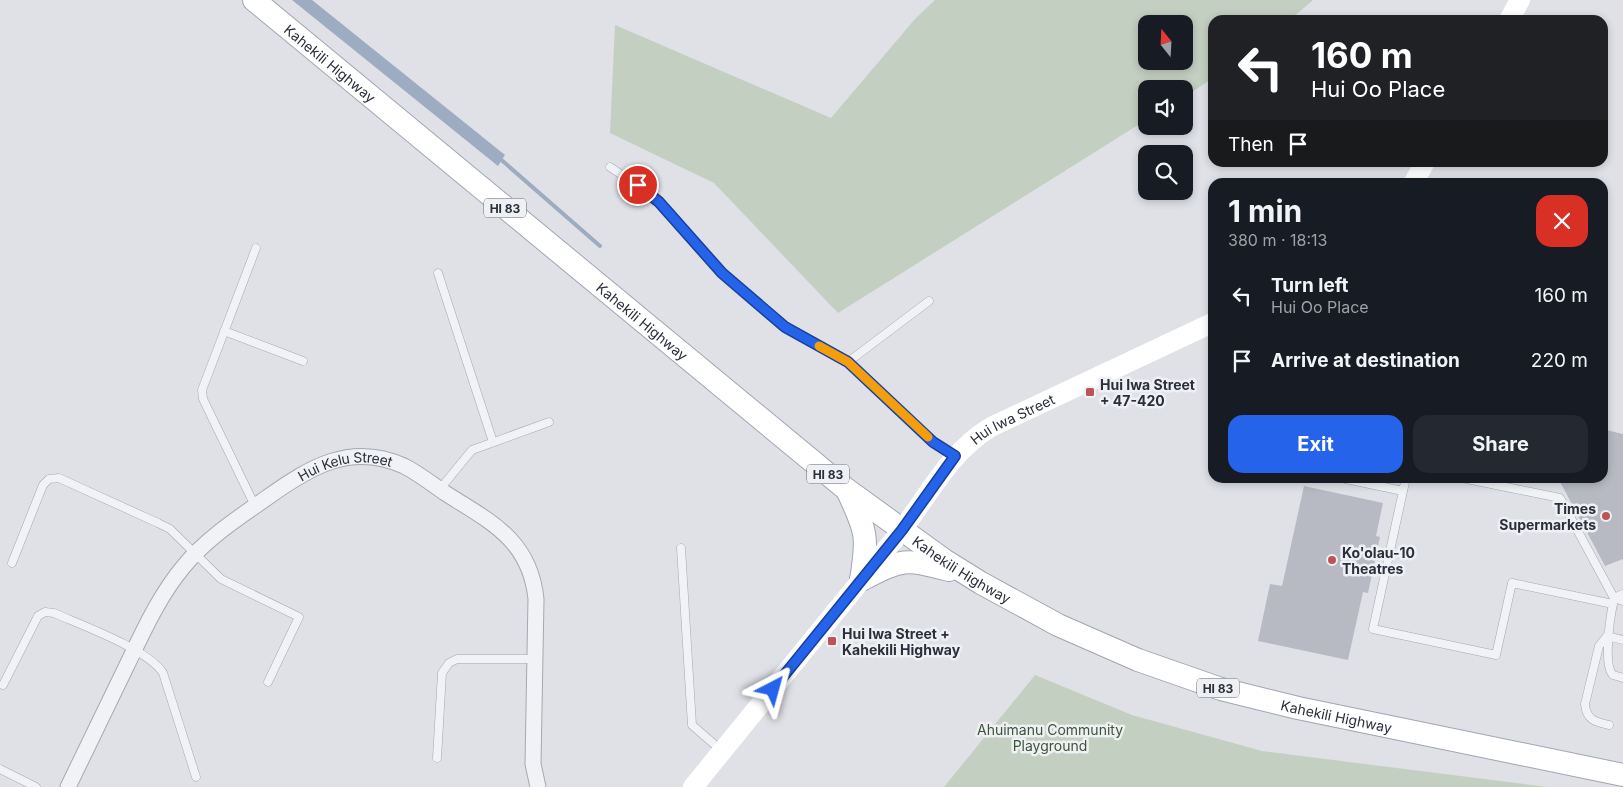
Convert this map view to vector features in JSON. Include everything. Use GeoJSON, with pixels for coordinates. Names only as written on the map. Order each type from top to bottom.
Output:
{"type":"FeatureCollection","features":[{"type":"Feature","properties":{"kind":"main road","name":"Kahekili Highway"},"geometry":{"type":"LineString","coordinates":[[254,0],[846,489],[967,574],[1019,605],[1098,644],[1221,689],[1298,708],[1623,775]]}},
{"type":"Feature","properties":{"kind":"main road"},"geometry":{"type":"LineString","coordinates":[[846,489],[865,530],[867,542],[861,580]]}},
{"type":"Feature","properties":{"kind":"main road"},"geometry":{"type":"LineString","coordinates":[[861,580],[894,564],[906,561],[917,561],[967,574]]}},
{"type":"Feature","properties":{"kind":"street"},"geometry":{"type":"LineString","coordinates":[[1512,15],[1520,0]]}},
{"type":"Feature","properties":{"kind":"street"},"geometry":{"type":"LineString","coordinates":[[1416,178],[1422,167]]}},
{"type":"Feature","properties":{"kind":"street","name":"Hui Iwa Street"},"geometry":{"type":"LineString","coordinates":[[693,787],[902,530],[955,456],[972,440],[991,427],[1208,325]]}},
{"type":"Feature","properties":{"kind":"street","name":"Hui Kelu Street"},"geometry":{"type":"LineString","coordinates":[[68,787],[134,650],[160,599],[174,578],[217,533],[312,468],[332,460],[356,457],[381,459],[405,467],[494,524],[522,552],[534,587],[533,764],[538,787]]}},
{"type":"Feature","properties":{"kind":"lane"},"geometry":{"type":"LineString","coordinates":[[610,167],[649,193],[722,273],[785,327],[848,362],[933,442],[955,456]]}},
{"type":"Feature","properties":{"kind":"lane"},"geometry":{"type":"LineString","coordinates":[[255,506],[202,395],[203,385],[256,248]]}},
{"type":"Feature","properties":{"kind":"lane"},"geometry":{"type":"LineString","coordinates":[[438,273],[493,442]]}},
{"type":"Feature","properties":{"kind":"lane"},"geometry":{"type":"LineString","coordinates":[[848,362],[930,301]]}},
{"type":"Feature","properties":{"kind":"lane"},"geometry":{"type":"LineString","coordinates":[[224,331],[303,362]]}},
{"type":"Feature","properties":{"kind":"lane"},"geometry":{"type":"LineString","coordinates":[[440,490],[469,452],[549,422]]}},
{"type":"Feature","properties":{"kind":"lane"},"geometry":{"type":"LineString","coordinates":[[12,563],[43,485],[49,479],[56,477],[164,526],[221,578],[299,616],[268,682]]}},
{"type":"Feature","properties":{"kind":"lane"},"geometry":{"type":"LineString","coordinates":[[1365,483],[1403,491]]}},
{"type":"Feature","properties":{"kind":"lane"},"geometry":{"type":"LineString","coordinates":[[1405,483],[1373,628],[1496,655],[1512,582],[1613,601],[1623,601]]}},
{"type":"Feature","properties":{"kind":"lane"},"geometry":{"type":"LineString","coordinates":[[1486,483],[1560,498],[1613,601],[1607,636],[1610,646],[1608,669],[1613,675],[1623,678]]}},
{"type":"Feature","properties":{"kind":"lane"},"geometry":{"type":"LineString","coordinates":[[681,548],[692,725],[722,751]]}},
{"type":"Feature","properties":{"kind":"lane"},"geometry":{"type":"LineString","coordinates":[[1613,601],[1623,594]]}},
{"type":"Feature","properties":{"kind":"lane"},"geometry":{"type":"LineString","coordinates":[[3,685],[38,616],[44,612],[54,613],[134,650],[152,660],[163,673],[196,777]]}},
{"type":"Feature","properties":{"kind":"lane"},"geometry":{"type":"LineString","coordinates":[[1607,636],[1623,640]]}},
{"type":"Feature","properties":{"kind":"lane"},"geometry":{"type":"LineString","coordinates":[[1607,636],[1599,646],[1585,704],[1586,712],[1591,719],[1610,725]]}},
{"type":"Feature","properties":{"kind":"lane"},"geometry":{"type":"LineString","coordinates":[[437,758],[442,673],[446,666],[457,659],[535,659]]}},
{"type":"Feature","properties":{"kind":"lane"},"geometry":{"type":"LineString","coordinates":[[0,769],[36,787]]}},
{"type":"Feature","properties":{"kind":"green space"},"geometry":{"type":"Polygon","coordinates":[[[935,0],[1313,0],[1296,15],[1208,15],[1208,82],[1193,91],[1193,80],[1138,80],[1138,125],[838,313],[714,183],[610,133],[615,25],[831,118],[915,19],[935,0]]]}},
{"type":"Feature","properties":{"kind":"green space","name":"Ahuimanu Community Playground"},"geometry":{"type":"Polygon","coordinates":[[[1035,675],[1132,715],[1262,751],[1547,787],[944,787],[1035,675]]]}},
{"type":"Feature","properties":{"kind":"water"},"geometry":{"type":"Polygon","coordinates":[[[292,0],[312,0],[505,155],[498,166],[292,0]]]}},
{"type":"Feature","properties":{"kind":"building"},"geometry":{"type":"Polygon","coordinates":[[[1608,430],[1623,434],[1623,559],[1605,566],[1561,483],[1608,483],[1608,430]]]}},
{"type":"Feature","properties":{"kind":"building","name":"Ko'olau-10 Theatres"},"geometry":{"type":"Polygon","coordinates":[[[1304,486],[1383,503],[1376,536],[1380,537],[1368,593],[1363,592],[1348,660],[1258,641],[1270,584],[1282,586],[1304,486]]]}},
{"type":"Feature","properties":{"kind":"waterway"},"geometry":{"type":"LineString","coordinates":[[498,157],[600,246]]}},
{"type":"Feature","properties":{"kind":"slow traffic"},"geometry":{"type":"LineString","coordinates":[[819,346],[848,362],[928,437]]}},
{"type":"Feature","properties":{"kind":"place","name":"Hui Iwa Street + 47-420"},"geometry":{"type":"Point","coordinates":[1090,392]}},
{"type":"Feature","properties":{"kind":"place","name":"Times Supermarkets"},"geometry":{"type":"Point","coordinates":[1606,516]}},
{"type":"Feature","properties":{"kind":"place","name":"Ko'olau-10 Theatres"},"geometry":{"type":"Point","coordinates":[1332,560]}},
{"type":"Feature","properties":{"kind":"place","name":"Hui Iwa Street + Kahekili Highway"},"geometry":{"type":"Point","coordinates":[832,641]}},
{"type":"Feature","properties":{"kind":"route"},"geometry":{"type":"LineString","coordinates":[[638,185],[659,202],[731,282],[795,334],[848,362],[933,442],[955,456],[902,530],[773,689]]}}]}
